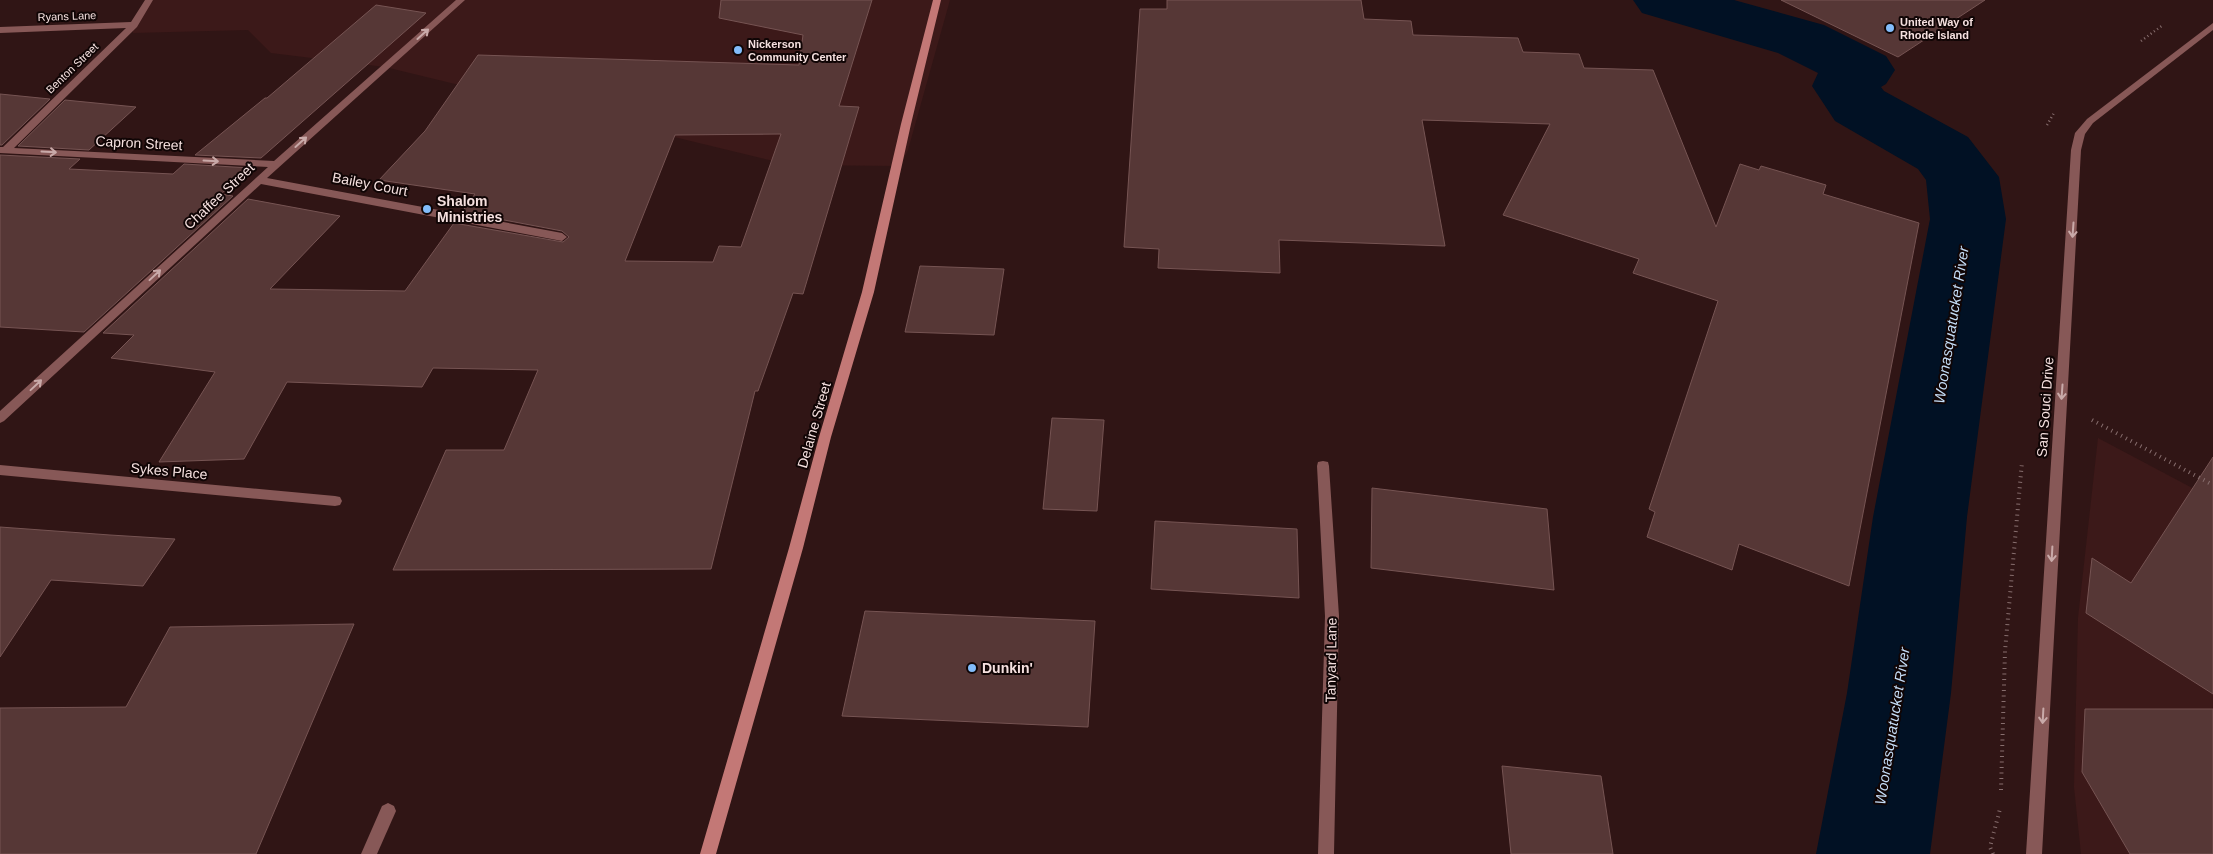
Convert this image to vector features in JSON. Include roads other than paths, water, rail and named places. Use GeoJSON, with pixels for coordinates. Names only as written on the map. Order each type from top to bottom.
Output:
{"type":"FeatureCollection","features":[{"type":"Feature","properties":{"kind":"street","name":"Benton Street"},"geometry":{"type":"LineString","coordinates":[[3,150],[134,25],[149,0]]}},
{"type":"Feature","properties":{"kind":"street","name":"Chaffee Street"},"geometry":{"type":"LineString","coordinates":[[0,418],[276,164],[462,0]]}},
{"type":"Feature","properties":{"kind":"street","name":"Delaine Street"},"geometry":{"type":"LineString","coordinates":[[708,854],[796,548],[825,437],[868,292],[906,124],[937,0]]}},
{"type":"Feature","properties":{"kind":"street","name":"Ryans Lane"},"geometry":{"type":"LineString","coordinates":[[0,30],[134,25]]}},
{"type":"Feature","properties":{"kind":"street","name":"San Souci Drive"},"geometry":{"type":"LineString","coordinates":[[2034,854],[2078,141],[2080,133],[2090,121],[2213,26]]}},
{"type":"Feature","properties":{"kind":"street","name":"Capron Street"},"geometry":{"type":"LineString","coordinates":[[3,150],[276,164]]}},
{"type":"Feature","properties":{"kind":"street","name":"Bailey Court"},"geometry":{"type":"LineString","coordinates":[[259,180],[562,237]]}},
{"type":"Feature","properties":{"kind":"street","name":"Tanyard Lane"},"geometry":{"type":"LineString","coordinates":[[1324,466],[1332,616],[1326,854]]}},
{"type":"Feature","properties":{"kind":"street","name":"Sykes Place"},"geometry":{"type":"LineString","coordinates":[[0,470],[335,501]]}},
{"type":"Feature","properties":{"kind":"street"},"geometry":{"type":"LineString","coordinates":[[369,854],[388,811]]}},
{"type":"Feature","properties":{"kind":"waterway","name":"Woonasquatucket River"},"geometry":{"type":"LineString","coordinates":[[1664,0],[1801,39],[1862,70],[1849,77],[1846,86],[1859,106],[1943,153],[1962,177],[1968,219],[1920,517],[1899,693],[1873,854]]}},
{"type":"Feature","properties":{"kind":"place","name":"United Way of Rhode Island"},"geometry":{"type":"Point","coordinates":[1890,28]}},
{"type":"Feature","properties":{"kind":"place","name":"Nickerson Community Center"},"geometry":{"type":"Point","coordinates":[738,50]}},
{"type":"Feature","properties":{"kind":"place","name":"Shalom Ministries"},"geometry":{"type":"Point","coordinates":[427,209]}},
{"type":"Feature","properties":{"kind":"place","name":"Dunkin'"},"geometry":{"type":"Point","coordinates":[972,668]}}]}
